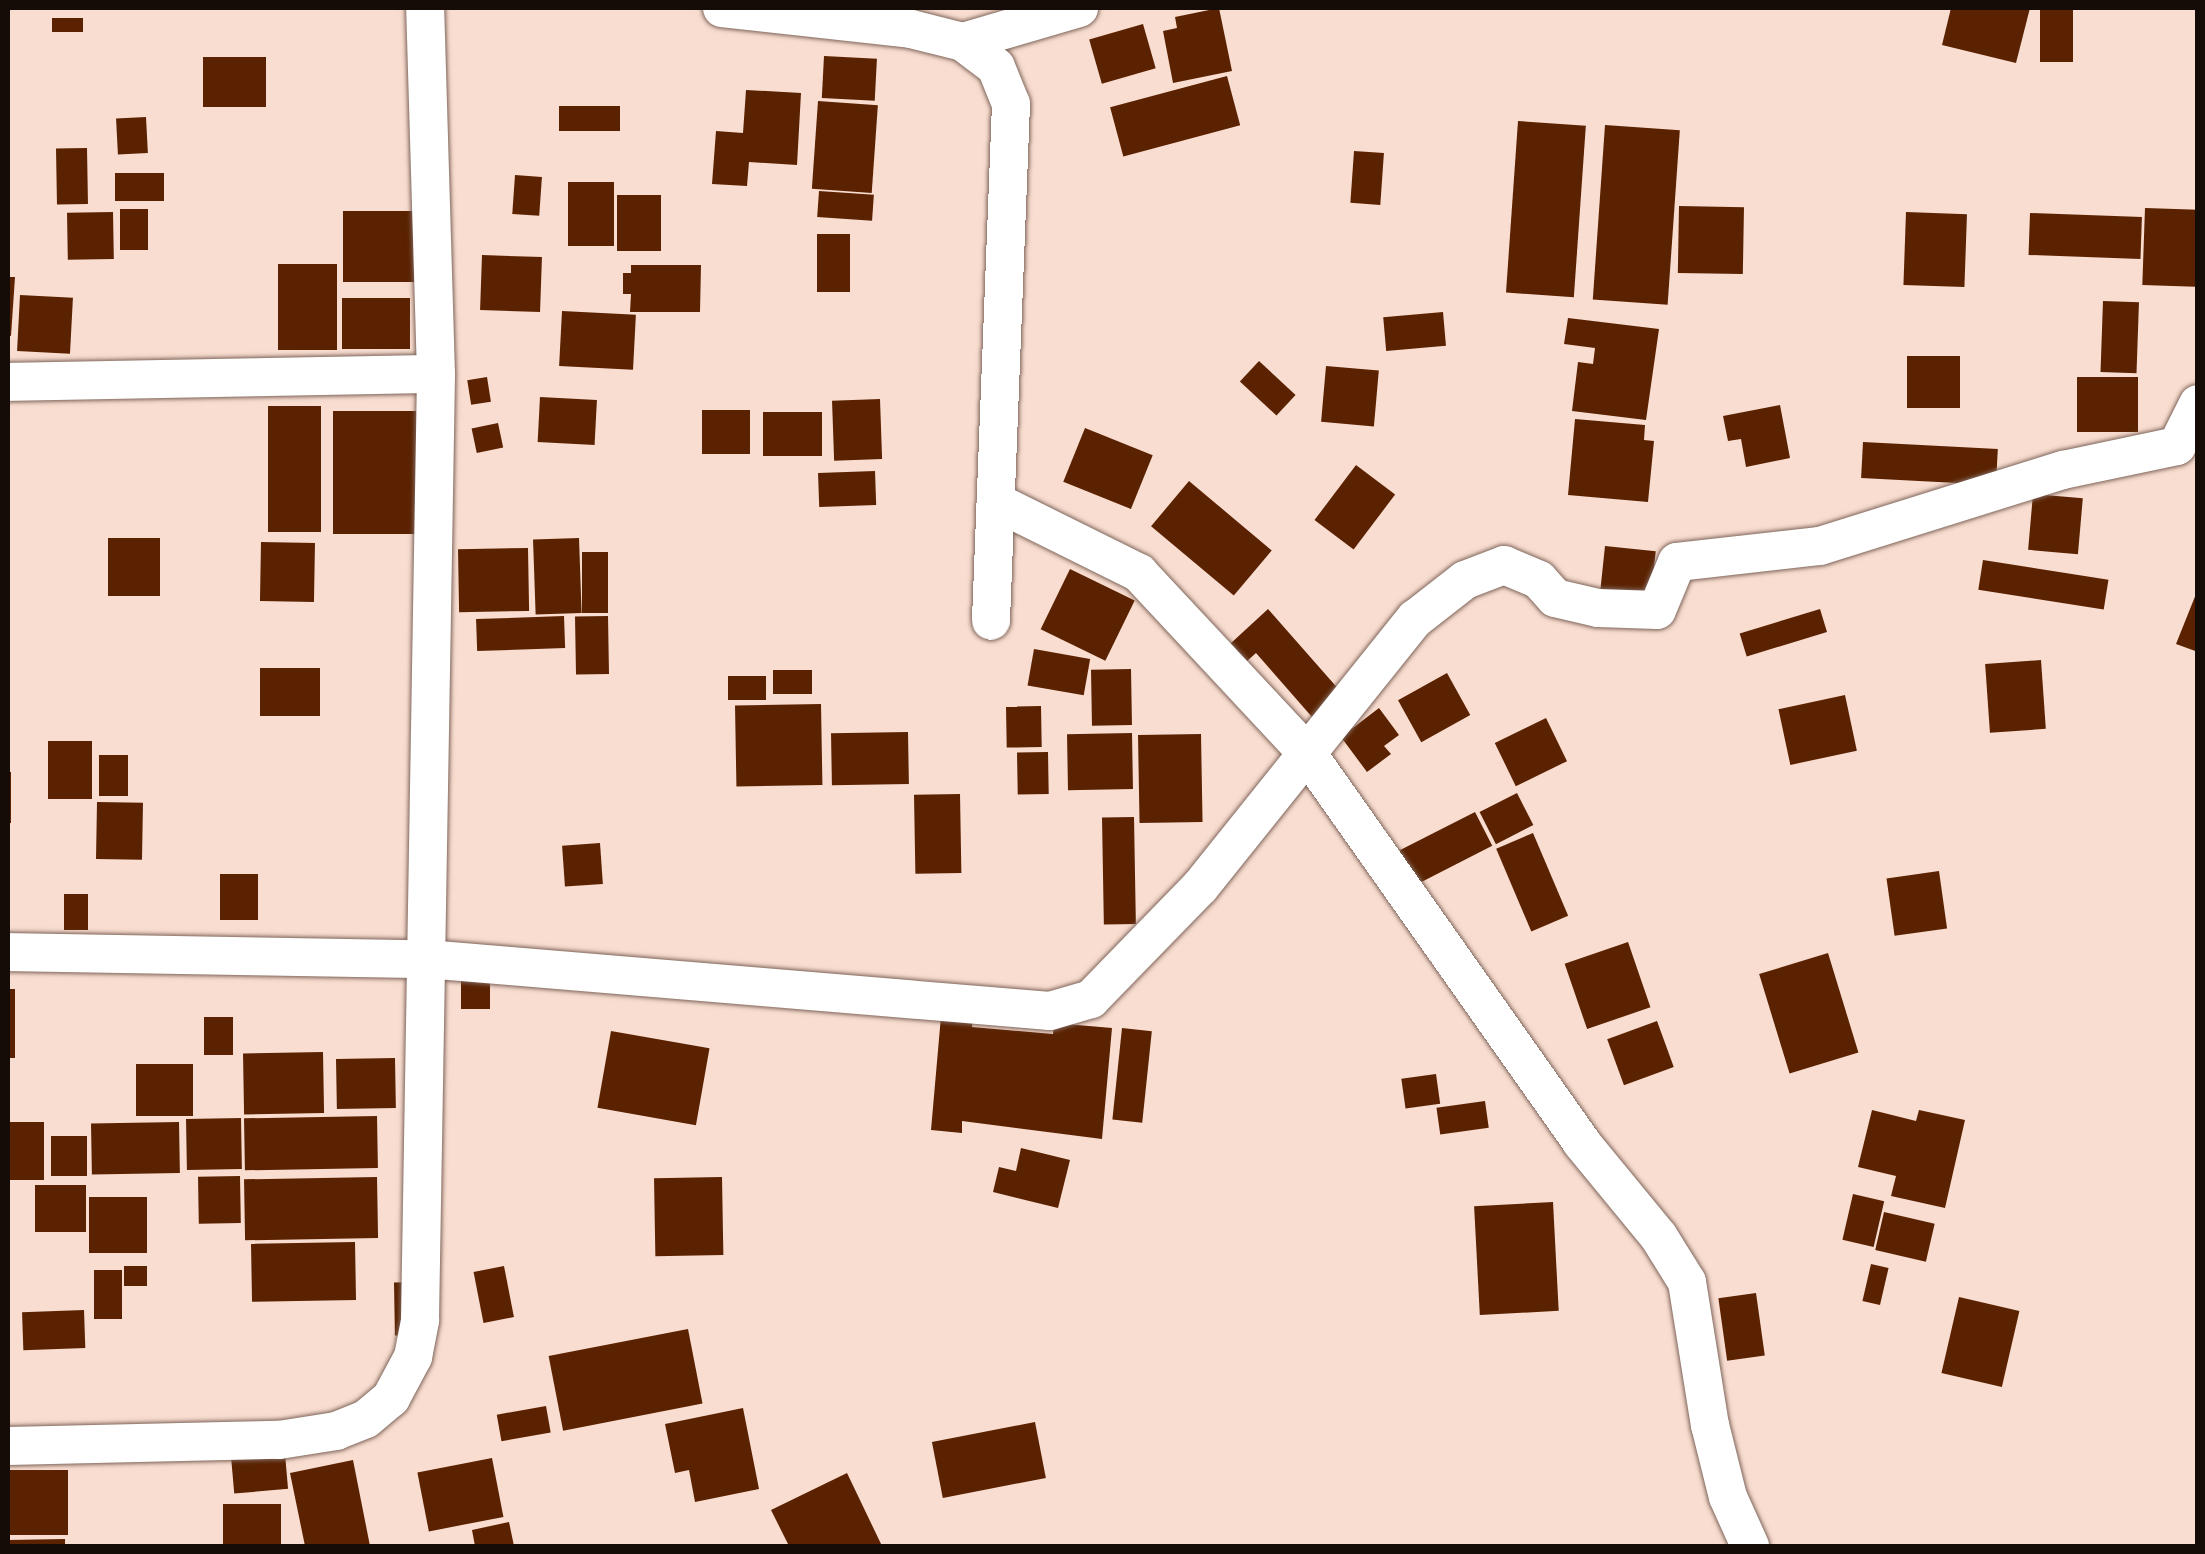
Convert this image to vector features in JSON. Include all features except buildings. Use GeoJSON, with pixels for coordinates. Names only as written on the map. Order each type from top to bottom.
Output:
{"type":"FeatureCollection","features":[{"type":"Feature","properties":{"kind":"street"},"geometry":{"type":"LineString","coordinates":[[8,1446],[279,1440],[336,1430],[366,1419],[391,1398],[412,1357],[420,1320],[436,374],[426,8]]}},
{"type":"Feature","properties":{"kind":"street"},"geometry":{"type":"LineString","coordinates":[[722,8],[911,29],[963,42],[996,67],[1011,104],[991,622]]}},
{"type":"Feature","properties":{"kind":"street"},"geometry":{"type":"LineString","coordinates":[[963,42],[1079,8]]}},
{"type":"Feature","properties":{"kind":"street"},"geometry":{"type":"LineString","coordinates":[[8,382],[436,374]]}},
{"type":"Feature","properties":{"kind":"street"},"geometry":{"type":"LineString","coordinates":[[8,952],[426,958],[1050,1012],[1091,998],[1200,887],[1416,619],[1464,580],[1504,565],[1539,580],[1555,598],[1598,608],[1658,610],[1677,562],[1820,546],[2030,480],[2177,446],[2198,404]]}},
{"type":"Feature","properties":{"kind":"street"},"geometry":{"type":"LineString","coordinates":[[996,502],[1139,573],[1307,753],[1686,1282],[1710,1425],[1728,1497],[1750,1546]]}}]}
